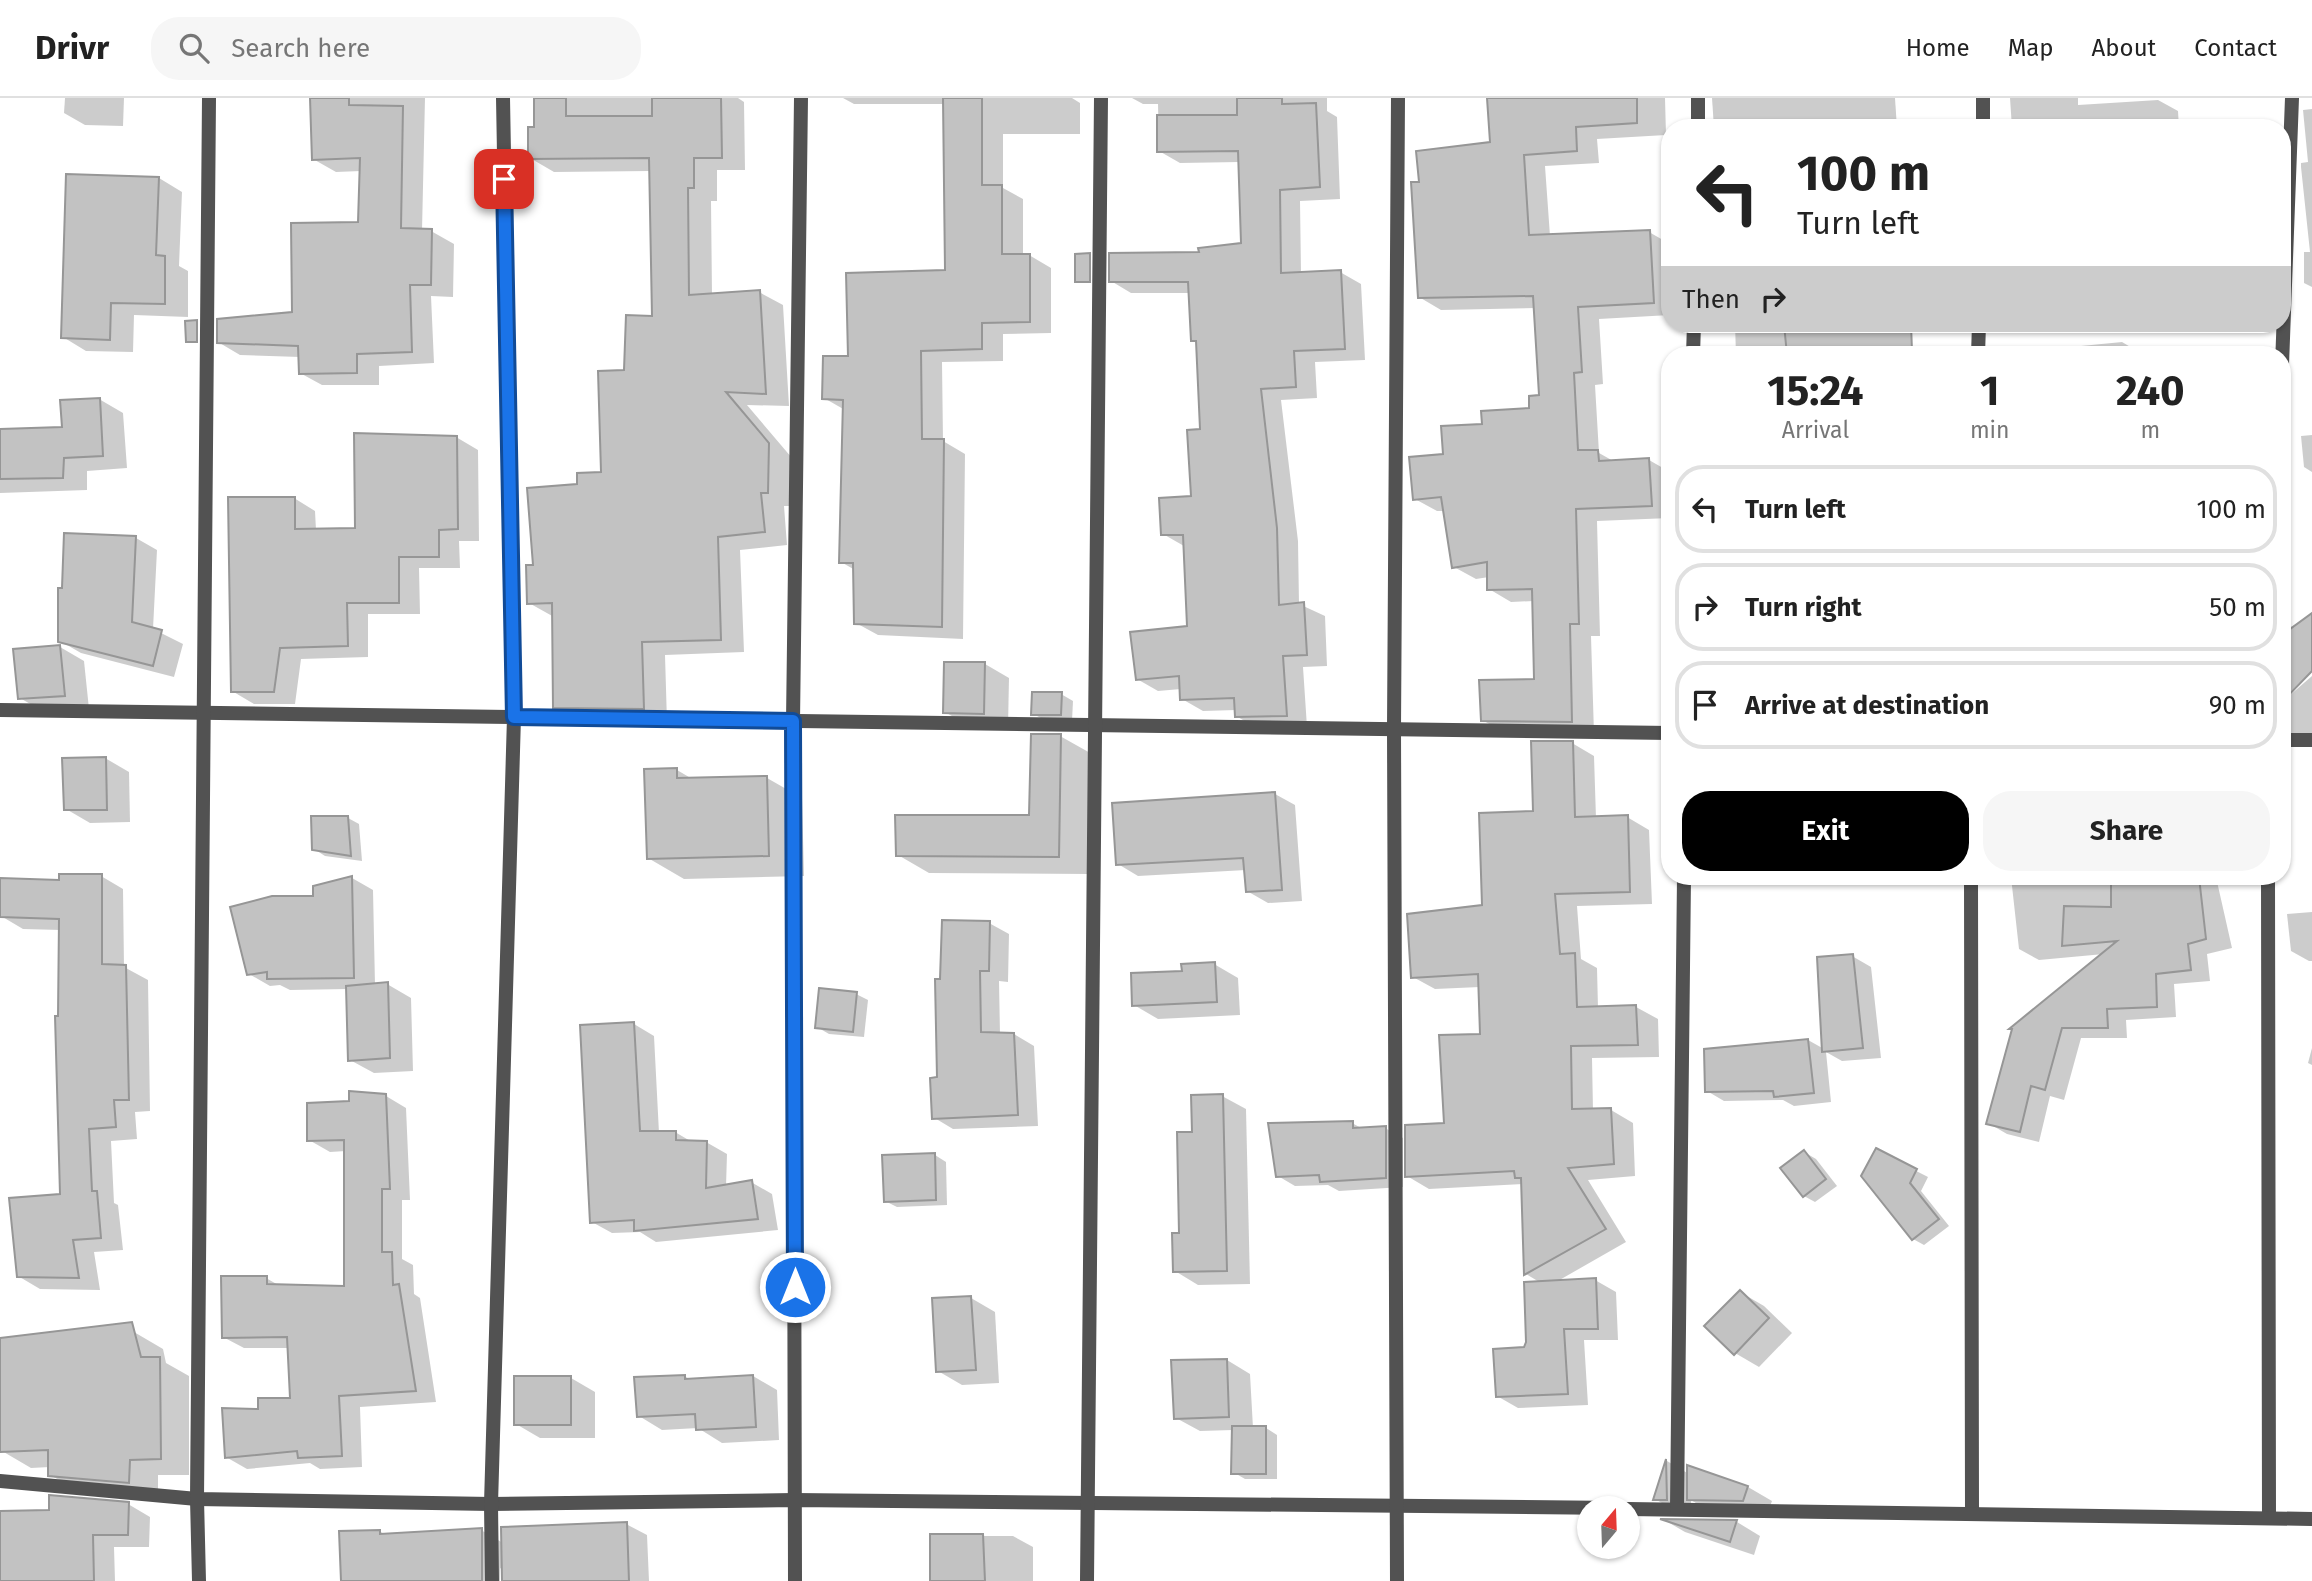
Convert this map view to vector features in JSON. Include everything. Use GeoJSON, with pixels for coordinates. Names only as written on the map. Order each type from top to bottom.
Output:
{"type":"FeatureCollection","features":[{"type":"Feature","properties":{"kind":"street"},"geometry":{"type":"LineString","coordinates":[[200,1581],[197,1499],[206,713],[209,98]]}},
{"type":"Feature","properties":{"kind":"street"},"geometry":{"type":"LineString","coordinates":[[492,1581],[491,1504],[514,717],[503,98]]}},
{"type":"Feature","properties":{"kind":"street"},"geometry":{"type":"LineString","coordinates":[[794,1581],[793,721],[801,98]]}},
{"type":"Feature","properties":{"kind":"street"},"geometry":{"type":"LineString","coordinates":[[1087,1581],[1101,98]]}},
{"type":"Feature","properties":{"kind":"street"},"geometry":{"type":"LineString","coordinates":[[1397,1581],[1395,729],[1398,98]]}},
{"type":"Feature","properties":{"kind":"street"},"geometry":{"type":"LineString","coordinates":[[1698,98],[1698,119]]}},
{"type":"Feature","properties":{"kind":"street"},"geometry":{"type":"LineString","coordinates":[[1983,98],[1983,119]]}},
{"type":"Feature","properties":{"kind":"street"},"geometry":{"type":"LineString","coordinates":[[2291,125],[2292,98]]}},
{"type":"Feature","properties":{"kind":"street"},"geometry":{"type":"LineString","coordinates":[[0,710],[1661,733]]}},
{"type":"Feature","properties":{"kind":"street"},"geometry":{"type":"LineString","coordinates":[[2291,740],[2312,740]]}},
{"type":"Feature","properties":{"kind":"street"},"geometry":{"type":"LineString","coordinates":[[1677,1509],[1684,885]]}},
{"type":"Feature","properties":{"kind":"street"},"geometry":{"type":"LineString","coordinates":[[1971,885],[1972,1513]]}},
{"type":"Feature","properties":{"kind":"street"},"geometry":{"type":"LineString","coordinates":[[2268,885],[2269,1517]]}},
{"type":"Feature","properties":{"kind":"street"},"geometry":{"type":"LineString","coordinates":[[0,1481],[197,1499],[491,1504],[794,1500],[1577,1507]]}},
{"type":"Feature","properties":{"kind":"street"},"geometry":{"type":"LineString","coordinates":[[1640,1509],[2312,1519]]}},
{"type":"Feature","properties":{"kind":"building"},"geometry":{"type":"Polygon","coordinates":[[[310,98],[349,98],[349,105],[403,106],[401,228],[432,229],[431,285],[410,285],[412,352],[357,354],[357,373],[299,374],[298,346],[217,343],[217,319],[292,312],[291,223],[358,222],[360,158],[312,160],[310,98]]]}},
{"type":"Feature","properties":{"kind":"building"},"geometry":{"type":"Polygon","coordinates":[[[534,98],[566,98],[566,116],[652,116],[652,98],[721,98],[722,158],[694,158],[694,188],[688,188],[689,295],[760,290],[766,394],[726,392],[769,443],[768,493],[761,493],[765,532],[718,537],[721,640],[642,642],[644,709],[553,708],[552,603],[527,604],[526,565],[533,565],[527,488],[577,484],[577,473],[601,472],[598,371],[624,370],[626,315],[652,316],[649,158],[528,159],[528,127],[534,127],[534,98]]]}},
{"type":"Feature","properties":{"kind":"building"},"geometry":{"type":"Polygon","coordinates":[[[943,98],[982,98],[982,185],[1002,185],[1002,254],[1030,254],[1030,322],[982,323],[982,349],[921,351],[922,439],[944,439],[942,627],[854,624],[853,563],[839,563],[843,400],[822,399],[823,356],[848,356],[846,273],[945,270],[943,98]]]}},
{"type":"Feature","properties":{"kind":"building"},"geometry":{"type":"Polygon","coordinates":[[[1237,98],[1282,98],[1282,104],[1316,103],[1320,187],[1280,190],[1281,273],[1341,270],[1345,349],[1294,351],[1296,387],[1261,389],[1277,528],[1279,605],[1304,602],[1307,655],[1283,656],[1287,716],[1235,717],[1234,698],[1180,700],[1179,676],[1136,680],[1130,632],[1187,626],[1183,535],[1161,535],[1159,498],[1191,496],[1187,430],[1200,429],[1196,341],[1191,341],[1188,282],[1109,282],[1109,253],[1199,252],[1198,248],[1241,243],[1238,151],[1157,152],[1157,115],[1237,115],[1237,98]]]}},
{"type":"Feature","properties":{"kind":"building"},"geometry":{"type":"Polygon","coordinates":[[[1487,98],[1637,98],[1637,123],[1576,127],[1577,151],[1524,155],[1529,235],[1650,230],[1654,303],[1578,307],[1582,372],[1574,373],[1578,450],[1598,450],[1599,461],[1649,458],[1652,506],[1576,509],[1579,624],[1570,624],[1572,722],[1481,721],[1479,680],[1534,679],[1532,589],[1487,590],[1487,562],[1452,568],[1441,497],[1413,500],[1409,457],[1443,454],[1441,426],[1482,424],[1481,411],[1529,408],[1529,396],[1539,395],[1533,296],[1418,298],[1411,182],[1419,182],[1416,151],[1490,142],[1487,98]]]}},
{"type":"Feature","properties":{"kind":"building"},"geometry":{"type":"Polygon","coordinates":[[[66,174],[159,177],[156,255],[165,256],[165,304],[111,303],[110,340],[61,338],[66,174]]]}},
{"type":"Feature","properties":{"kind":"building"},"geometry":{"type":"Polygon","coordinates":[[[1090,253],[1090,282],[1075,282],[1075,254],[1090,253]]]}},
{"type":"Feature","properties":{"kind":"building"},"geometry":{"type":"Polygon","coordinates":[[[197,320],[197,342],[186,342],[185,321],[197,320]]]}},
{"type":"Feature","properties":{"kind":"building"},"geometry":{"type":"Polygon","coordinates":[[[1785,333],[1911,333],[1912,346],[1786,346],[1785,333]]]}},
{"type":"Feature","properties":{"kind":"building"},"geometry":{"type":"Polygon","coordinates":[[[100,398],[103,456],[64,458],[63,478],[0,479],[0,429],[62,427],[60,400],[100,398]]]}},
{"type":"Feature","properties":{"kind":"building"},"geometry":{"type":"Polygon","coordinates":[[[354,433],[457,436],[458,529],[439,530],[439,557],[399,557],[399,603],[347,603],[348,646],[280,648],[274,692],[231,692],[228,497],[295,497],[295,529],[355,528],[354,433]]]}},
{"type":"Feature","properties":{"kind":"building"},"geometry":{"type":"Polygon","coordinates":[[[64,533],[136,536],[132,622],[162,630],[153,666],[58,642],[58,588],[62,588],[64,533]]]}},
{"type":"Feature","properties":{"kind":"building"},"geometry":{"type":"Polygon","coordinates":[[[2312,613],[2312,671],[2291,693],[2291,628],[2312,613]]]}},
{"type":"Feature","properties":{"kind":"building"},"geometry":{"type":"Polygon","coordinates":[[[60,645],[65,696],[18,699],[13,649],[60,645]]]}},
{"type":"Feature","properties":{"kind":"building"},"geometry":{"type":"Polygon","coordinates":[[[944,662],[985,662],[984,714],[943,713],[944,662]]]}},
{"type":"Feature","properties":{"kind":"building"},"geometry":{"type":"Polygon","coordinates":[[[1032,692],[1062,692],[1061,715],[1031,715],[1032,692]]]}},
{"type":"Feature","properties":{"kind":"building"},"geometry":{"type":"Polygon","coordinates":[[[1031,734],[1061,734],[1059,857],[896,856],[895,815],[1029,815],[1031,734]]]}},
{"type":"Feature","properties":{"kind":"building"},"geometry":{"type":"Polygon","coordinates":[[[1531,741],[1573,741],[1575,817],[1628,815],[1630,892],[1555,894],[1560,954],[1575,953],[1577,1007],[1636,1005],[1638,1045],[1571,1046],[1572,1109],[1611,1108],[1614,1164],[1568,1168],[1606,1229],[1524,1275],[1521,1178],[1515,1178],[1514,1171],[1405,1177],[1405,1125],[1444,1123],[1439,1035],[1480,1034],[1478,974],[1411,978],[1407,914],[1482,905],[1479,813],[1533,811],[1531,741]]]}},
{"type":"Feature","properties":{"kind":"building"},"geometry":{"type":"Polygon","coordinates":[[[106,757],[107,810],[64,810],[62,758],[106,757]]]}},
{"type":"Feature","properties":{"kind":"building"},"geometry":{"type":"Polygon","coordinates":[[[677,768],[677,778],[767,776],[769,856],[647,859],[644,769],[677,768]]]}},
{"type":"Feature","properties":{"kind":"building"},"geometry":{"type":"Polygon","coordinates":[[[1275,792],[1282,890],[1246,892],[1243,858],[1116,865],[1112,803],[1275,792]]]}},
{"type":"Feature","properties":{"kind":"building"},"geometry":{"type":"Polygon","coordinates":[[[311,816],[348,816],[351,856],[312,850],[311,816]]]}},
{"type":"Feature","properties":{"kind":"building"},"geometry":{"type":"Polygon","coordinates":[[[59,874],[102,874],[102,964],[126,965],[129,1100],[114,1100],[116,1127],[89,1129],[92,1191],[97,1191],[101,1238],[73,1240],[79,1278],[17,1277],[9,1198],[60,1194],[55,1016],[58,1016],[59,919],[0,917],[0,878],[59,880],[59,874]]]}},
{"type":"Feature","properties":{"kind":"building"},"geometry":{"type":"Polygon","coordinates":[[[352,876],[354,978],[267,979],[267,972],[247,975],[230,907],[272,896],[313,896],[313,886],[352,876]]]}},
{"type":"Feature","properties":{"kind":"building"},"geometry":{"type":"Polygon","coordinates":[[[2111,885],[2200,885],[2206,939],[2188,944],[2191,970],[2156,974],[2157,1007],[2107,1009],[2108,1028],[2062,1028],[2045,1090],[2031,1086],[2020,1132],[1986,1124],[2012,1029],[2009,1029],[2117,941],[2062,946],[2064,906],[2111,907],[2111,885]]]}},
{"type":"Feature","properties":{"kind":"building"},"geometry":{"type":"Polygon","coordinates":[[[942,920],[990,921],[989,971],[980,971],[981,1032],[1014,1033],[1018,1115],[932,1119],[930,1078],[937,1077],[935,979],[940,979],[942,920]]]}},
{"type":"Feature","properties":{"kind":"building"},"geometry":{"type":"Polygon","coordinates":[[[1853,954],[1863,1048],[1822,1052],[1817,957],[1853,954]]]}},
{"type":"Feature","properties":{"kind":"building"},"geometry":{"type":"Polygon","coordinates":[[[1215,962],[1217,1002],[1132,1006],[1131,973],[1182,971],[1181,964],[1215,962]]]}},
{"type":"Feature","properties":{"kind":"building"},"geometry":{"type":"Polygon","coordinates":[[[388,982],[390,1058],[348,1061],[346,986],[388,982]]]}},
{"type":"Feature","properties":{"kind":"building"},"geometry":{"type":"Polygon","coordinates":[[[819,988],[857,992],[853,1032],[815,1028],[819,988]]]}},
{"type":"Feature","properties":{"kind":"building"},"geometry":{"type":"Polygon","coordinates":[[[634,1022],[640,1131],[676,1131],[676,1140],[707,1141],[706,1188],[752,1180],[758,1219],[634,1231],[634,1220],[590,1223],[580,1025],[634,1022]]]}},
{"type":"Feature","properties":{"kind":"building"},"geometry":{"type":"Polygon","coordinates":[[[1808,1039],[1814,1093],[1774,1097],[1773,1091],[1705,1092],[1704,1049],[1808,1039]]]}},
{"type":"Feature","properties":{"kind":"building"},"geometry":{"type":"Polygon","coordinates":[[[349,1091],[386,1094],[390,1189],[382,1189],[382,1252],[392,1252],[393,1285],[399,1284],[416,1391],[339,1396],[342,1456],[298,1458],[297,1451],[225,1458],[222,1408],[258,1409],[258,1398],[290,1398],[287,1337],[222,1338],[221,1276],[267,1276],[267,1284],[344,1286],[344,1140],[307,1141],[307,1103],[349,1101],[349,1091]]]}},
{"type":"Feature","properties":{"kind":"building"},"geometry":{"type":"Polygon","coordinates":[[[1223,1094],[1227,1271],[1173,1272],[1172,1233],[1179,1233],[1177,1132],[1192,1132],[1191,1095],[1223,1094]]]}},
{"type":"Feature","properties":{"kind":"building"},"geometry":{"type":"Polygon","coordinates":[[[1353,1121],[1353,1128],[1386,1126],[1386,1178],[1320,1182],[1319,1175],[1276,1177],[1268,1123],[1353,1121]]]}},
{"type":"Feature","properties":{"kind":"building"},"geometry":{"type":"Polygon","coordinates":[[[1876,1148],[1917,1169],[1910,1183],[1939,1219],[1912,1240],[1861,1176],[1876,1148]]]}},
{"type":"Feature","properties":{"kind":"building"},"geometry":{"type":"Polygon","coordinates":[[[1804,1150],[1826,1179],[1803,1197],[1780,1168],[1804,1150]]]}},
{"type":"Feature","properties":{"kind":"building"},"geometry":{"type":"Polygon","coordinates":[[[935,1153],[936,1200],[884,1202],[882,1155],[935,1153]]]}},
{"type":"Feature","properties":{"kind":"building"},"geometry":{"type":"Polygon","coordinates":[[[1596,1278],[1598,1329],[1564,1329],[1568,1394],[1496,1397],[1493,1349],[1524,1347],[1526,1342],[1524,1282],[1596,1278]]]}},
{"type":"Feature","properties":{"kind":"building"},"geometry":{"type":"Polygon","coordinates":[[[1740,1290],[1769,1318],[1734,1355],[1704,1326],[1740,1290]]]}},
{"type":"Feature","properties":{"kind":"building"},"geometry":{"type":"Polygon","coordinates":[[[971,1296],[976,1370],[936,1372],[932,1298],[971,1296]]]}},
{"type":"Feature","properties":{"kind":"building"},"geometry":{"type":"Polygon","coordinates":[[[132,1322],[141,1357],[160,1357],[161,1459],[130,1460],[129,1483],[48,1476],[48,1450],[0,1452],[0,1338],[132,1322]]]}},
{"type":"Feature","properties":{"kind":"building"},"geometry":{"type":"Polygon","coordinates":[[[1227,1359],[1229,1417],[1174,1419],[1171,1360],[1227,1359]]]}},
{"type":"Feature","properties":{"kind":"building"},"geometry":{"type":"Polygon","coordinates":[[[685,1375],[685,1379],[753,1375],[756,1427],[696,1430],[695,1414],[637,1417],[634,1377],[685,1375]]]}},
{"type":"Feature","properties":{"kind":"building"},"geometry":{"type":"Polygon","coordinates":[[[514,1376],[571,1376],[571,1425],[514,1425],[514,1376]]]}},
{"type":"Feature","properties":{"kind":"building"},"geometry":{"type":"Polygon","coordinates":[[[1232,1426],[1266,1426],[1266,1474],[1231,1474],[1232,1426]]]}},
{"type":"Feature","properties":{"kind":"building"},"geometry":{"type":"Polygon","coordinates":[[[1666,1459],[1667,1500],[1653,1500],[1666,1459]]]}},
{"type":"Feature","properties":{"kind":"building"},"geometry":{"type":"Polygon","coordinates":[[[1687,1465],[1748,1486],[1743,1501],[1687,1500],[1687,1465]]]}},
{"type":"Feature","properties":{"kind":"building"},"geometry":{"type":"Polygon","coordinates":[[[49,1495],[129,1502],[128,1535],[93,1535],[94,1581],[0,1581],[0,1511],[49,1510],[49,1495]]]}},
{"type":"Feature","properties":{"kind":"building"},"geometry":{"type":"Polygon","coordinates":[[[1660,1519],[1737,1520],[1730,1542],[1660,1519]]]}},
{"type":"Feature","properties":{"kind":"building"},"geometry":{"type":"Polygon","coordinates":[[[627,1522],[629,1581],[502,1581],[501,1527],[627,1522]]]}},
{"type":"Feature","properties":{"kind":"building"},"geometry":{"type":"Polygon","coordinates":[[[482,1528],[482,1581],[341,1581],[339,1531],[380,1530],[380,1534],[482,1528]]]}},
{"type":"Feature","properties":{"kind":"building"},"geometry":{"type":"Polygon","coordinates":[[[930,1534],[983,1534],[985,1581],[930,1581],[930,1534]]]}},
{"type":"Feature","properties":{"kind":"route"},"geometry":{"type":"LineString","coordinates":[[504,179],[514,717],[793,721],[795,1287]]}}]}
